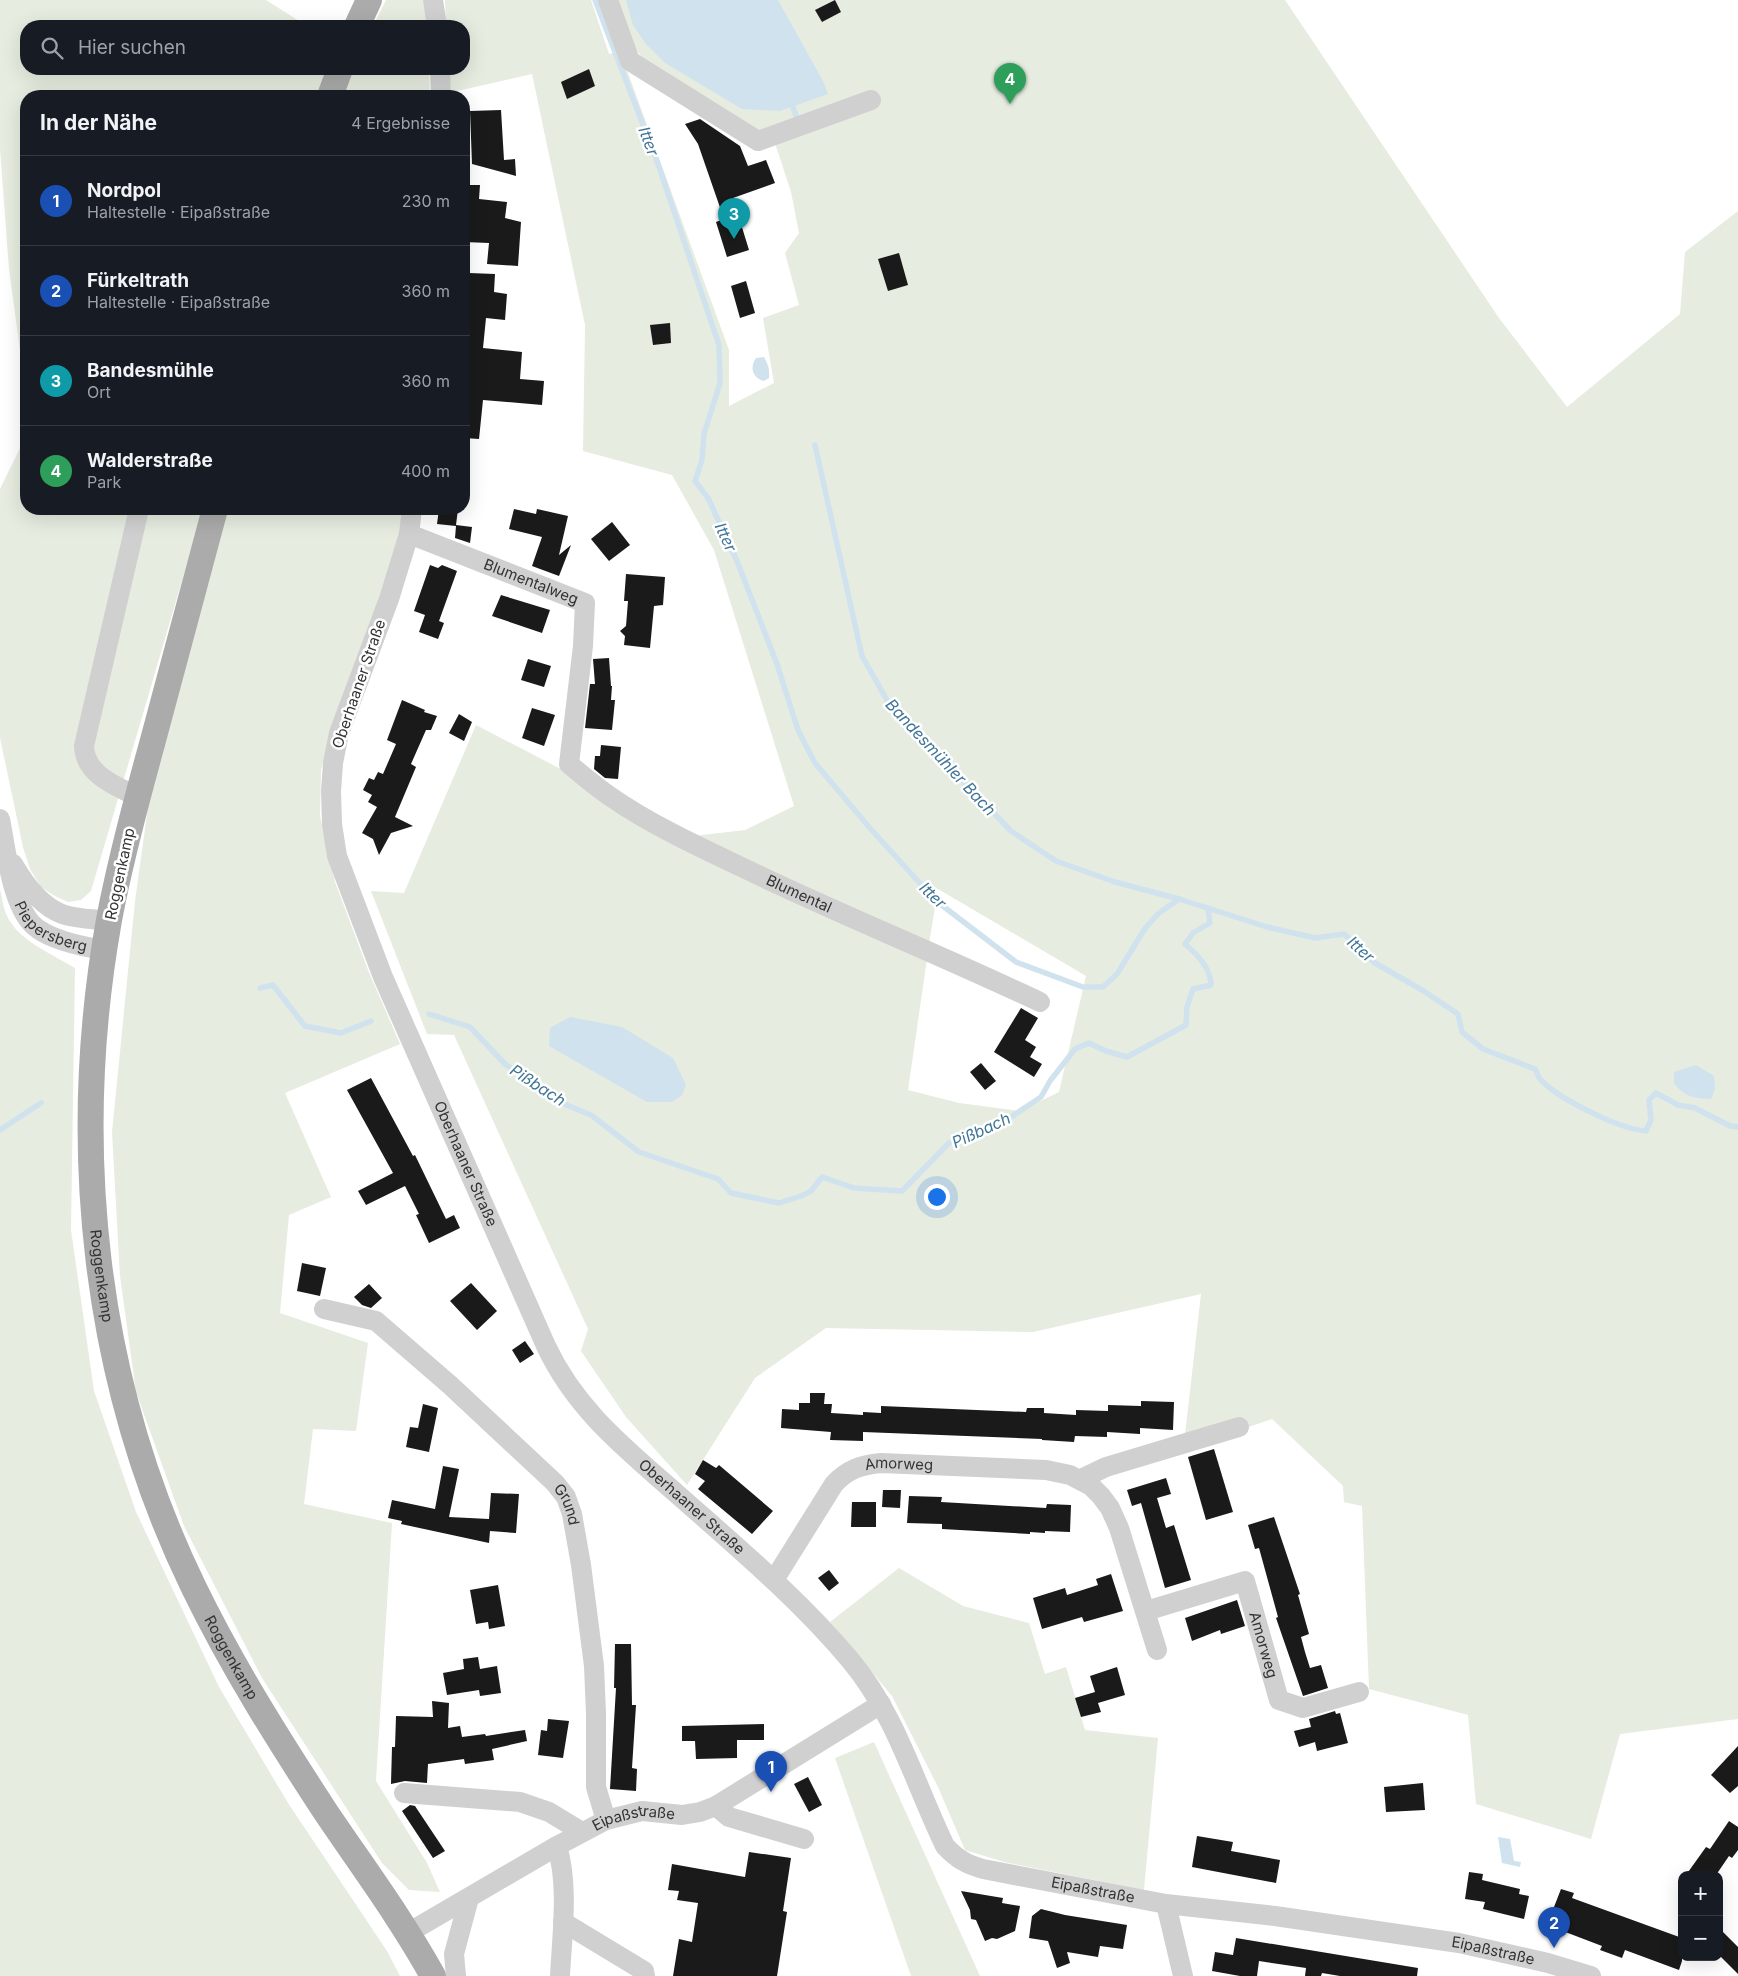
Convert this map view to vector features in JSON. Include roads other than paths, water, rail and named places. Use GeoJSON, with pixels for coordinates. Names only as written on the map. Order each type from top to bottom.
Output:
{"type":"FeatureCollection","features":[{"type":"Feature","properties":{"kind":"main road"},"geometry":{"type":"LineString","coordinates":[[360,20],[369,0]]}},
{"type":"Feature","properties":{"kind":"main road"},"geometry":{"type":"LineString","coordinates":[[332,90],[338,75]]}},
{"type":"Feature","properties":{"kind":"main road","name":"Roggenkamp"},"geometry":{"type":"LineString","coordinates":[[213,515],[138,797],[118,877],[104,950],[95,1014],[91,1074],[90,1144],[97,1257],[106,1316],[122,1389],[136,1440],[173,1545],[225,1649],[260,1711],[408,1933],[433,1976]]}},
{"type":"Feature","properties":{"kind":"street"},"geometry":{"type":"LineString","coordinates":[[434,0],[436,20]]}},
{"type":"Feature","properties":{"kind":"street"},"geometry":{"type":"LineString","coordinates":[[608,0],[630,61],[758,140],[871,100]]}},
{"type":"Feature","properties":{"kind":"street"},"geometry":{"type":"LineString","coordinates":[[440,75],[441,90]]}},
{"type":"Feature","properties":{"kind":"street"},"geometry":{"type":"LineString","coordinates":[[138,515],[84,746],[88,763],[96,773],[138,797]]}},
{"type":"Feature","properties":{"kind":"street","name":"Oberhaaner Straße"},"geometry":{"type":"LineString","coordinates":[[411,515],[409,534],[383,616],[339,733],[333,763],[331,791],[332,824],[337,856],[383,976],[546,1346],[578,1400],[606,1430],[774,1580],[852,1662],[881,1704]]}},
{"type":"Feature","properties":{"kind":"street","name":"Blumentalweg"},"geometry":{"type":"LineString","coordinates":[[409,534],[585,603],[583,646],[569,764]]}},
{"type":"Feature","properties":{"kind":"street","name":"Blumental"},"geometry":{"type":"LineString","coordinates":[[569,764],[611,798],[713,852],[819,904],[1040,1002]]}},
{"type":"Feature","properties":{"kind":"street","name":"Piepersberg"},"geometry":{"type":"LineString","coordinates":[[0,818],[17,899],[26,916],[38,929],[68,942],[104,950]]}},
{"type":"Feature","properties":{"kind":"street","name":"Piepersberg"},"geometry":{"type":"LineString","coordinates":[[8,855],[22,879],[45,903],[62,914],[109,921]]}},
{"type":"Feature","properties":{"kind":"street","name":"Grund"},"geometry":{"type":"LineString","coordinates":[[324,1309],[376,1321],[556,1483],[566,1497],[572,1514],[578,1548],[592,1648],[596,1714],[596,1788],[606,1820]]}},
{"type":"Feature","properties":{"kind":"street"},"geometry":{"type":"LineString","coordinates":[[1081,1479],[1106,1467],[1239,1427]]}},
{"type":"Feature","properties":{"kind":"street","name":"Amorweg"},"geometry":{"type":"LineString","coordinates":[[774,1580],[834,1484],[853,1468],[865,1464],[881,1463],[1046,1470],[1081,1479],[1101,1496],[1110,1508],[1119,1528],[1157,1650]]}},
{"type":"Feature","properties":{"kind":"street","name":"Amorweg"},"geometry":{"type":"LineString","coordinates":[[1146,1611],[1244,1581],[1279,1700],[1303,1708],[1359,1692]]}},
{"type":"Feature","properties":{"kind":"street","name":"Eipaßstraße"},"geometry":{"type":"LineString","coordinates":[[408,1933],[557,1846],[606,1820],[642,1811],[682,1815],[700,1812],[716,1806],[881,1704],[945,1846],[964,1864],[1166,1904],[1275,1916],[1459,1943],[1548,1963],[1591,1976]]}},
{"type":"Feature","properties":{"kind":"street"},"geometry":{"type":"LineString","coordinates":[[404,1793],[520,1802],[549,1812],[582,1832]]}},
{"type":"Feature","properties":{"kind":"street"},"geometry":{"type":"LineString","coordinates":[[716,1806],[729,1817],[804,1838]]}},
{"type":"Feature","properties":{"kind":"street"},"geometry":{"type":"LineString","coordinates":[[557,1846],[562,1862],[563,1922],[560,1976]]}},
{"type":"Feature","properties":{"kind":"street"},"geometry":{"type":"LineString","coordinates":[[456,1976],[454,1954],[469,1898]]}},
{"type":"Feature","properties":{"kind":"street"},"geometry":{"type":"LineString","coordinates":[[1166,1904],[1183,1976]]}},
{"type":"Feature","properties":{"kind":"street"},"geometry":{"type":"LineString","coordinates":[[563,1922],[644,1971],[644,1976]]}},
{"type":"Feature","properties":{"kind":"water"},"geometry":{"type":"Polygon","coordinates":[[[626,0],[778,0],[823,81],[828,94],[780,111],[742,109],[665,63],[646,44],[633,25],[626,0]]]}},
{"type":"Feature","properties":{"kind":"water"},"geometry":{"type":"Polygon","coordinates":[[[764,357],[768,367],[769,378],[764,381],[757,378],[753,372],[753,365],[756,358],[764,357]]]}},
{"type":"Feature","properties":{"kind":"water"},"geometry":{"type":"Polygon","coordinates":[[[570,1017],[622,1027],[673,1058],[686,1085],[682,1095],[672,1102],[647,1102],[549,1046],[550,1028],[570,1017]]]}},
{"type":"Feature","properties":{"kind":"water"},"geometry":{"type":"Polygon","coordinates":[[[1696,1065],[1714,1076],[1715,1089],[1711,1099],[1685,1094],[1674,1083],[1674,1072],[1696,1065]]]}},
{"type":"Feature","properties":{"kind":"water"},"geometry":{"type":"Polygon","coordinates":[[[1498,1837],[1510,1839],[1514,1861],[1521,1862],[1520,1867],[1502,1863],[1498,1837]]]}},
{"type":"Feature","properties":{"kind":"waterway","name":"Itter"},"geometry":{"type":"LineString","coordinates":[[595,0],[657,161],[719,345],[720,383],[704,434],[702,460],[695,481],[708,498],[737,561],[777,664],[798,730],[815,763],[869,827],[935,900],[1016,962],[1083,987],[1103,987],[1117,974],[1146,927],[1159,913],[1179,899],[1267,927],[1315,938],[1344,934],[1375,963],[1422,990],[1458,1014],[1462,1032],[1483,1049],[1535,1069],[1540,1079],[1550,1088],[1590,1112],[1621,1125],[1646,1131],[1651,1120],[1649,1100],[1656,1093],[1678,1105],[1695,1108],[1730,1126],[1738,1127]]}},
{"type":"Feature","properties":{"kind":"waterway"},"geometry":{"type":"LineString","coordinates":[[791,102],[798,121]]}},
{"type":"Feature","properties":{"kind":"waterway","name":"Bandesmühler Bach"},"geometry":{"type":"LineString","coordinates":[[815,445],[862,656],[888,702],[1011,831],[1056,861],[1115,882],[1179,899]]}},
{"type":"Feature","properties":{"kind":"waterway","name":"Pißbach"},"geometry":{"type":"LineString","coordinates":[[429,1014],[470,1027],[506,1065],[546,1089],[554,1100],[591,1115],[639,1152],[718,1179],[731,1193],[779,1203],[811,1191],[822,1177],[854,1188],[902,1191],[949,1143],[1011,1117],[1041,1097],[1050,1081],[1075,1049],[1089,1043],[1106,1051],[1127,1057],[1186,1025],[1187,1007],[1193,989],[1211,985],[1206,967],[1185,944],[1193,933],[1210,923],[1208,908]]}},
{"type":"Feature","properties":{"kind":"waterway","name":"Pißbach"},"geometry":{"type":"LineString","coordinates":[[260,988],[273,985],[305,1026],[341,1033],[371,1021]]}},
{"type":"Feature","properties":{"kind":"waterway","name":"Pißbach"},"geometry":{"type":"LineString","coordinates":[[0,1130],[41,1103]]}},
{"type":"Feature","properties":{"kind":"place","name":"Walderstraße"},"geometry":{"type":"Point","coordinates":[1010,104]}},
{"type":"Feature","properties":{"kind":"place","name":"Bandesmühle"},"geometry":{"type":"Point","coordinates":[734,239]}},
{"type":"Feature","properties":{"kind":"place","name":"Nordpol"},"geometry":{"type":"Point","coordinates":[771,1792]}},
{"type":"Feature","properties":{"kind":"place","name":"Fürkeltrath"},"geometry":{"type":"Point","coordinates":[1554,1948]}}]}
